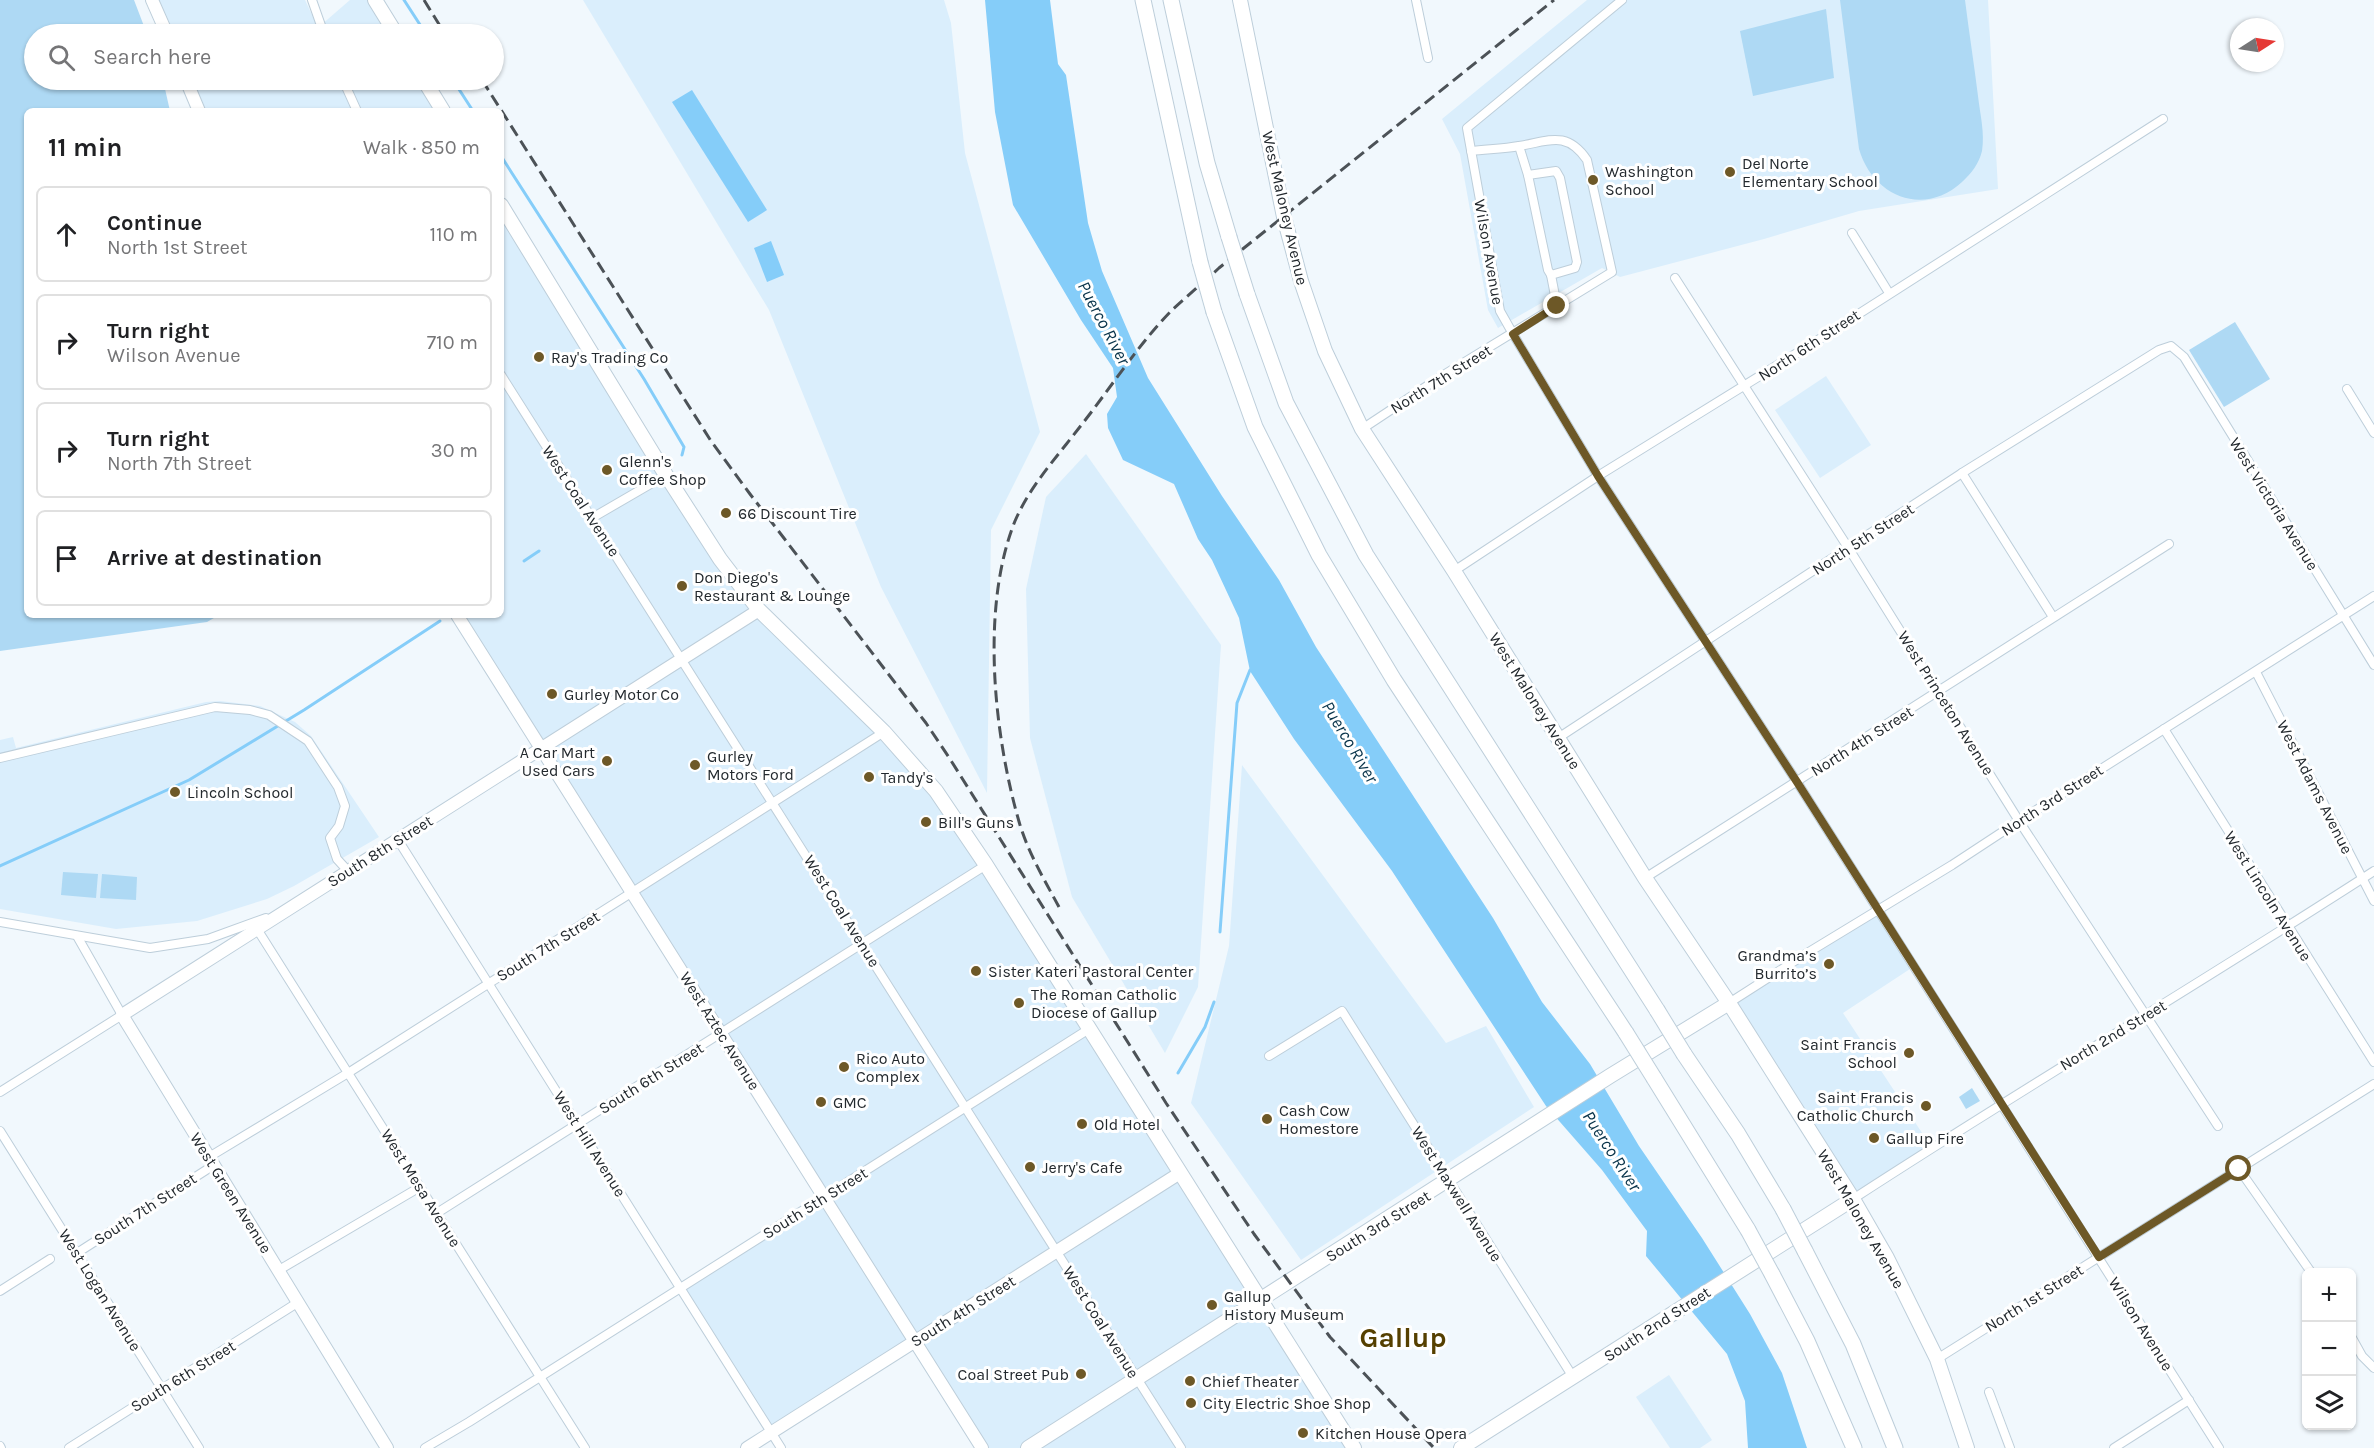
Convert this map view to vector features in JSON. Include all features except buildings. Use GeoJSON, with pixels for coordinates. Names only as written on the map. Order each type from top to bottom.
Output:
{"type":"FeatureCollection","features":[{"type":"Feature","properties":{"kind":"highway"},"geometry":{"type":"LineString","coordinates":[[1142,0],[1200,262],[1214,312],[1255,427],[1335,582],[1407,700],[1626,1033],[1748,1230],[1808,1341],[1854,1448]]}},
{"type":"Feature","properties":{"kind":"highway"},"geometry":{"type":"LineString","coordinates":[[1171,0],[1206,162],[1228,237],[1286,403],[1366,555],[1684,1054],[1738,1134],[1783,1209],[1853,1344],[1895,1448]]}},
{"type":"Feature","properties":{"kind":"main road"},"geometry":{"type":"LineString","coordinates":[[375,0],[390,24]]}},
{"type":"Feature","properties":{"kind":"main road","name":"West Maloney Avenue"},"geometry":{"type":"LineString","coordinates":[[1240,0],[1284,217],[1300,281],[1325,351],[1362,429],[1454,571],[1645,878],[1729,1003],[1853,1199],[1887,1258],[1937,1359],[1967,1448]]}},
{"type":"Feature","properties":{"kind":"main road"},"geometry":{"type":"LineString","coordinates":[[430,90],[441,108]]}},
{"type":"Feature","properties":{"kind":"main road"},"geometry":{"type":"LineString","coordinates":[[504,210],[666,476],[720,559],[759,610],[884,732],[936,791],[986,865],[1354,1448]]}},
{"type":"Feature","properties":{"kind":"main road","name":"South 3rd Street"},"geometry":{"type":"LineString","coordinates":[[1028,1448],[1610,1076],[1729,1003]]}},
{"type":"Feature","properties":{"kind":"main road","name":"South 2nd Street"},"geometry":{"type":"LineString","coordinates":[[1461,1448],[1853,1199]]}},
{"type":"Feature","properties":{"kind":"street"},"geometry":{"type":"LineString","coordinates":[[152,0],[163,24]]}},
{"type":"Feature","properties":{"kind":"street"},"geometry":{"type":"LineString","coordinates":[[307,0],[319,24]]}},
{"type":"Feature","properties":{"kind":"street"},"geometry":{"type":"LineString","coordinates":[[312,0],[320,24]]}},
{"type":"Feature","properties":{"kind":"street"},"geometry":{"type":"LineString","coordinates":[[1416,0],[1428,58]]}},
{"type":"Feature","properties":{"kind":"street","name":"Wilson Avenue"},"geometry":{"type":"LineString","coordinates":[[1622,0],[1467,128],[1500,311],[1598,476],[1797,782],[2219,1448]]}},
{"type":"Feature","properties":{"kind":"street"},"geometry":{"type":"LineString","coordinates":[[190,90],[198,108]]}},
{"type":"Feature","properties":{"kind":"street"},"geometry":{"type":"LineString","coordinates":[[348,90],[356,108]]}},
{"type":"Feature","properties":{"kind":"street","name":"North 6th Street"},"geometry":{"type":"LineString","coordinates":[[1454,571],[1598,476],[1746,386],[2163,119]]}},
{"type":"Feature","properties":{"kind":"street","name":"North 7th Street"},"geometry":{"type":"LineString","coordinates":[[1362,429],[1442,376],[1612,272],[1594,186],[1587,160],[1583,154],[1576,147],[1551,138],[1519,147]]}},
{"type":"Feature","properties":{"kind":"street"},"geometry":{"type":"LineString","coordinates":[[1471,151],[1519,147],[1528,175],[1557,306]]}},
{"type":"Feature","properties":{"kind":"street"},"geometry":{"type":"LineString","coordinates":[[1528,175],[1556,171],[1560,178],[1577,262],[1575,268],[1551,276]]}},
{"type":"Feature","properties":{"kind":"street"},"geometry":{"type":"LineString","coordinates":[[1852,233],[1889,293]]}},
{"type":"Feature","properties":{"kind":"street","name":"West Princeton Avenue"},"geometry":{"type":"LineString","coordinates":[[1675,279],[1746,386],[2019,821],[2218,1126]]}},
{"type":"Feature","properties":{"kind":"street","name":"North 5th Street"},"geometry":{"type":"LineString","coordinates":[[1558,738],[1962,473],[2159,350],[2171,346]]}},
{"type":"Feature","properties":{"kind":"street","name":"West Victoria Avenue"},"geometry":{"type":"LineString","coordinates":[[2171,346],[2184,357],[2374,665]]}},
{"type":"Feature","properties":{"kind":"street","name":"West Coal Avenue"},"geometry":{"type":"LineString","coordinates":[[504,380],[1181,1448]]}},
{"type":"Feature","properties":{"kind":"street"},"geometry":{"type":"LineString","coordinates":[[2347,389],[2374,433]]}},
{"type":"Feature","properties":{"kind":"street"},"geometry":{"type":"LineString","coordinates":[[1962,473],[2053,617]]}},
{"type":"Feature","properties":{"kind":"street"},"geometry":{"type":"LineString","coordinates":[[592,518],[666,476]]}},
{"type":"Feature","properties":{"kind":"street","name":"North 4th Street"},"geometry":{"type":"LineString","coordinates":[[1645,878],[2169,544]]}},
{"type":"Feature","properties":{"kind":"street","name":"North 3rd Street"},"geometry":{"type":"LineString","coordinates":[[1729,1003],[1804,955],[1878,912],[2374,596]]}},
{"type":"Feature","properties":{"kind":"street","name":"South 8th Street"},"geometry":{"type":"LineString","coordinates":[[0,1092],[759,610]]}},
{"type":"Feature","properties":{"kind":"street","name":"West Aztec Avenue"},"geometry":{"type":"LineString","coordinates":[[459,618],[982,1448]]}},
{"type":"Feature","properties":{"kind":"street","name":"West Adams Avenue"},"geometry":{"type":"LineString","coordinates":[[2256,672],[2374,901]]}},
{"type":"Feature","properties":{"kind":"street"},"geometry":{"type":"LineString","coordinates":[[0,758],[215,707],[250,710],[268,715],[295,730],[308,741],[338,787],[345,806],[339,826],[330,838],[337,859],[348,871]]}},
{"type":"Feature","properties":{"kind":"street","name":"West Lincoln Avenue"},"geometry":{"type":"LineString","coordinates":[[2164,729],[2374,1062]]}},
{"type":"Feature","properties":{"kind":"street","name":"South 7th Street"},"geometry":{"type":"LineString","coordinates":[[77,1253],[348,1072],[884,732]]}},
{"type":"Feature","properties":{"kind":"street","name":"West Hill Avenue"},"geometry":{"type":"LineString","coordinates":[[398,840],[782,1448]]}},
{"type":"Feature","properties":{"kind":"street","name":"South 6th Street"},"geometry":{"type":"LineString","coordinates":[[437,1214],[986,865]]}},
{"type":"Feature","properties":{"kind":"street","name":"North 2nd Street"},"geometry":{"type":"LineString","coordinates":[[1853,1199],[2374,871]]}},
{"type":"Feature","properties":{"kind":"street"},"geometry":{"type":"LineString","coordinates":[[0,922],[150,948],[208,939],[284,912]]}},
{"type":"Feature","properties":{"kind":"street","name":"West Mesa Avenue"},"geometry":{"type":"LineString","coordinates":[[257,929],[585,1448]]}},
{"type":"Feature","properties":{"kind":"street","name":"West Green Avenue"},"geometry":{"type":"LineString","coordinates":[[77,936],[122,1015],[387,1448]]}},
{"type":"Feature","properties":{"kind":"street","name":"West Maxwell Avenue"},"geometry":{"type":"LineString","coordinates":[[1269,1056],[1342,1011],[1573,1377]]}},
{"type":"Feature","properties":{"kind":"street","name":"South 5th Street"},"geometry":{"type":"LineString","coordinates":[[540,1377],[1089,1029]]}},
{"type":"Feature","properties":{"kind":"street","name":"North 1st Street"},"geometry":{"type":"LineString","coordinates":[[1937,1359],[2374,1084]]}},
{"type":"Feature","properties":{"kind":"street","name":"West Logan Avenue"},"geometry":{"type":"LineString","coordinates":[[0,1131],[199,1448]]}},
{"type":"Feature","properties":{"kind":"street"},"geometry":{"type":"LineString","coordinates":[[2239,1169],[2308,1268]]}},
{"type":"Feature","properties":{"kind":"street","name":"South 4th Street"},"geometry":{"type":"LineString","coordinates":[[747,1448],[1180,1173]]}},
{"type":"Feature","properties":{"kind":"street"},"geometry":{"type":"LineString","coordinates":[[279,1270],[420,1187]]}},
{"type":"Feature","properties":{"kind":"street"},"geometry":{"type":"LineString","coordinates":[[0,1291],[50,1259]]}},
{"type":"Feature","properties":{"kind":"street","name":"South 6th Street"},"geometry":{"type":"LineString","coordinates":[[69,1448],[297,1303]]}},
{"type":"Feature","properties":{"kind":"street"},"geometry":{"type":"LineString","coordinates":[[2356,1345],[2362,1356],[2374,1368]]}},
{"type":"Feature","properties":{"kind":"street"},"geometry":{"type":"LineString","coordinates":[[425,1448],[540,1377]]}},
{"type":"Feature","properties":{"kind":"street"},"geometry":{"type":"LineString","coordinates":[[1989,1392],[2010,1448]]}},
{"type":"Feature","properties":{"kind":"street"},"geometry":{"type":"LineString","coordinates":[[2114,1448],[2188,1400]]}},
{"type":"Feature","properties":{"kind":"shaded area"},"geometry":{"type":"Polygon","coordinates":[[[0,0],[134,0],[143,24],[24,24],[24,90],[165,90],[169,108],[24,108],[24,618],[214,618],[207,622],[0,651],[0,0]]]}},
{"type":"Feature","properties":{"kind":"shaded area"},"geometry":{"type":"Polygon","coordinates":[[[151,0],[305,0],[316,24],[162,24],[151,0]]]}},
{"type":"Feature","properties":{"kind":"shaded area"},"geometry":{"type":"Polygon","coordinates":[[[350,0],[375,0],[390,24],[322,24],[350,0]]]}},
{"type":"Feature","properties":{"kind":"shaded area"},"geometry":{"type":"Polygon","coordinates":[[[583,0],[944,0],[951,23],[965,153],[1040,432],[991,530],[987,793],[881,587],[769,310],[583,0]]]}},
{"type":"Feature","properties":{"kind":"shaded area","name":"Del Norte Elementary School"},"geometry":{"type":"Polygon","coordinates":[[[1587,0],[1988,0],[1998,189],[1859,211],[1620,277],[1602,268],[1498,328],[1488,310],[1460,154],[1442,119],[1587,0]]]}},
{"type":"Feature","properties":{"kind":"shaded area"},"geometry":{"type":"Polygon","coordinates":[[[1840,0],[1965,0],[1983,144],[1979,160],[1972,171],[1947,193],[1916,200],[1902,197],[1888,190],[1866,166],[1859,149],[1840,0]]]}},
{"type":"Feature","properties":{"kind":"shaded area"},"geometry":{"type":"Polygon","coordinates":[[[1826,9],[1834,78],[1753,96],[1740,31],[1826,9]]]}},
{"type":"Feature","properties":{"kind":"shaded area"},"geometry":{"type":"Polygon","coordinates":[[[190,90],[346,90],[355,108],[198,108],[190,90]]]}},
{"type":"Feature","properties":{"kind":"shaded area"},"geometry":{"type":"Polygon","coordinates":[[[349,90],[430,90],[441,108],[357,108],[349,90]]]}},
{"type":"Feature","properties":{"kind":"shaded area"},"geometry":{"type":"Polygon","coordinates":[[[504,210],[720,559],[936,791],[1354,1448],[982,1448],[915,1341],[772,1432],[680,1288],[823,1197],[459,618],[504,618],[504,210]]]}},
{"type":"Feature","properties":{"kind":"shaded area"},"geometry":{"type":"Polygon","coordinates":[[[2235,322],[2270,379],[2224,407],[2189,350],[2235,322]]]}},
{"type":"Feature","properties":{"kind":"shaded area"},"geometry":{"type":"Polygon","coordinates":[[[1826,376],[1871,445],[1820,478],[1775,410],[1826,376]]]}},
{"type":"Feature","properties":{"kind":"shaded area"},"geometry":{"type":"Polygon","coordinates":[[[1086,454],[1221,645],[1198,987],[1165,1053],[1072,897],[1030,738],[1026,589],[1046,497],[1086,454]]]}},
{"type":"Feature","properties":{"kind":"shaded area","name":"Lincoln School"},"geometry":{"type":"Polygon","coordinates":[[[220,701],[260,706],[295,722],[311,736],[379,837],[267,899],[197,921],[116,929],[0,909],[0,740],[13,737],[16,748],[206,702],[220,701]]]}},
{"type":"Feature","properties":{"kind":"shaded area"},"geometry":{"type":"Polygon","coordinates":[[[1242,765],[1446,1043],[1486,1026],[1534,1107],[1301,1260],[1191,1103],[1229,946],[1242,765]]]}},
{"type":"Feature","properties":{"kind":"shaded area"},"geometry":{"type":"Polygon","coordinates":[[[63,872],[98,874],[96,898],[61,895],[63,872]]]}},
{"type":"Feature","properties":{"kind":"shaded area"},"geometry":{"type":"Polygon","coordinates":[[[102,874],[137,877],[136,900],[100,898],[102,874]]]}},
{"type":"Feature","properties":{"kind":"shaded area"},"geometry":{"type":"Polygon","coordinates":[[[1878,912],[1913,967],[1843,1013],[1932,1148],[1853,1199],[1729,1003],[1878,912]]]}},
{"type":"Feature","properties":{"kind":"shaded area"},"geometry":{"type":"Polygon","coordinates":[[[1972,1088],[1980,1101],[1966,1109],[1959,1097],[1972,1088]]]}},
{"type":"Feature","properties":{"kind":"shaded area"},"geometry":{"type":"Polygon","coordinates":[[[1669,1375],[1712,1440],[1700,1448],[1670,1448],[1636,1397],[1669,1375]]]}},
{"type":"Feature","properties":{"kind":"water","name":"Puerco River"},"geometry":{"type":"Polygon","coordinates":[[[985,0],[1050,0],[1058,64],[1066,75],[1088,223],[1102,271],[1148,378],[1222,496],[1279,580],[1316,647],[1493,918],[1542,1002],[1590,1064],[1639,1146],[1702,1238],[1750,1314],[1782,1373],[1807,1448],[1748,1448],[1745,1401],[1727,1354],[1646,1256],[1647,1231],[1602,1170],[1546,1106],[1392,871],[1294,739],[1250,671],[1239,618],[1212,560],[1198,539],[1174,484],[1123,460],[1108,428],[1107,414],[1117,397],[1113,368],[1081,320],[1013,205],[995,112],[985,0]]]}},
{"type":"Feature","properties":{"kind":"water"},"geometry":{"type":"Polygon","coordinates":[[[692,90],[767,210],[748,222],[672,102],[692,90]]]}},
{"type":"Feature","properties":{"kind":"water"},"geometry":{"type":"Polygon","coordinates":[[[771,241],[784,275],[767,282],[754,248],[771,241]]]}},
{"type":"Feature","properties":{"kind":"waterway"},"geometry":{"type":"LineString","coordinates":[[404,0],[420,24]]}},
{"type":"Feature","properties":{"kind":"waterway"},"geometry":{"type":"LineString","coordinates":[[459,90],[471,108]]}},
{"type":"Feature","properties":{"kind":"waterway"},"geometry":{"type":"LineString","coordinates":[[504,161],[644,379],[684,447],[682,455]]}},
{"type":"Feature","properties":{"kind":"waterway"},"geometry":{"type":"LineString","coordinates":[[524,561],[539,551]]}},
{"type":"Feature","properties":{"kind":"waterway"},"geometry":{"type":"LineString","coordinates":[[0,866],[189,780],[304,710],[440,621]]}},
{"type":"Feature","properties":{"kind":"waterway"},"geometry":{"type":"LineString","coordinates":[[1220,932],[1237,703],[1250,670]]}},
{"type":"Feature","properties":{"kind":"waterway"},"geometry":{"type":"LineString","coordinates":[[1178,1073],[1205,1027],[1214,1002]]}},
{"type":"Feature","properties":{"kind":"railway"},"geometry":{"type":"LineString","coordinates":[[424,0],[439,24]]}},
{"type":"Feature","properties":{"kind":"railway"},"geometry":{"type":"LineString","coordinates":[[1059,907],[1033,857],[1020,825],[1003,753],[998,713],[994,632],[997,593],[1004,555],[1021,508],[1044,473],[1135,353],[1172,310],[1219,268],[1554,0]]}},
{"type":"Feature","properties":{"kind":"railway"},"geometry":{"type":"LineString","coordinates":[[488,90],[500,108]]}},
{"type":"Feature","properties":{"kind":"railway"},"geometry":{"type":"LineString","coordinates":[[504,115],[711,441],[926,723],[1166,1103],[1254,1234],[1330,1337],[1434,1448]]}},
{"type":"Feature","properties":{"kind":"place","name":"Del Norte Elementary School"},"geometry":{"type":"Point","coordinates":[1730,172]}},
{"type":"Feature","properties":{"kind":"place","name":"Washington School"},"geometry":{"type":"Point","coordinates":[1593,180]}},
{"type":"Feature","properties":{"kind":"place","name":"Ray's Trading Co"},"geometry":{"type":"Point","coordinates":[539,357]}},
{"type":"Feature","properties":{"kind":"place","name":"Glenn's Coffee Shop"},"geometry":{"type":"Point","coordinates":[607,470]}},
{"type":"Feature","properties":{"kind":"place","name":"66 Discount Tire"},"geometry":{"type":"Point","coordinates":[726,513]}},
{"type":"Feature","properties":{"kind":"place","name":"Don Diego's Restaurant & Lounge"},"geometry":{"type":"Point","coordinates":[682,586]}},
{"type":"Feature","properties":{"kind":"place","name":"Gurley Motor Co"},"geometry":{"type":"Point","coordinates":[552,694]}},
{"type":"Feature","properties":{"kind":"place","name":"A Car Mart Used Cars"},"geometry":{"type":"Point","coordinates":[607,761]}},
{"type":"Feature","properties":{"kind":"place","name":"Gurley Motors Ford"},"geometry":{"type":"Point","coordinates":[695,765]}},
{"type":"Feature","properties":{"kind":"place","name":"Tandy's"},"geometry":{"type":"Point","coordinates":[869,777]}},
{"type":"Feature","properties":{"kind":"place","name":"Lincoln School"},"geometry":{"type":"Point","coordinates":[175,792]}},
{"type":"Feature","properties":{"kind":"place","name":"Bill's Guns"},"geometry":{"type":"Point","coordinates":[926,822]}},
{"type":"Feature","properties":{"kind":"place","name":"Grandma’s Burrito’s"},"geometry":{"type":"Point","coordinates":[1829,964]}},
{"type":"Feature","properties":{"kind":"place","name":"Sister Kateri Pastoral Center"},"geometry":{"type":"Point","coordinates":[976,971]}},
{"type":"Feature","properties":{"kind":"place","name":"The Roman Catholic Diocese of Gallup"},"geometry":{"type":"Point","coordinates":[1019,1003]}},
{"type":"Feature","properties":{"kind":"place","name":"Saint Francis School"},"geometry":{"type":"Point","coordinates":[1909,1053]}},
{"type":"Feature","properties":{"kind":"place","name":"Rico Auto Complex"},"geometry":{"type":"Point","coordinates":[844,1067]}},
{"type":"Feature","properties":{"kind":"place","name":"GMC"},"geometry":{"type":"Point","coordinates":[821,1102]}},
{"type":"Feature","properties":{"kind":"place","name":"Saint Francis Catholic Church"},"geometry":{"type":"Point","coordinates":[1926,1106]}},
{"type":"Feature","properties":{"kind":"place","name":"Cash Cow Homestore"},"geometry":{"type":"Point","coordinates":[1267,1119]}},
{"type":"Feature","properties":{"kind":"place","name":"Old Hotel"},"geometry":{"type":"Point","coordinates":[1082,1124]}},
{"type":"Feature","properties":{"kind":"place","name":"Gallup Fire"},"geometry":{"type":"Point","coordinates":[1874,1138]}},
{"type":"Feature","properties":{"kind":"place","name":"Jerry's Cafe"},"geometry":{"type":"Point","coordinates":[1030,1167]}},
{"type":"Feature","properties":{"kind":"place","name":"Gallup History Museum"},"geometry":{"type":"Point","coordinates":[1212,1305]}},
{"type":"Feature","properties":{"kind":"place","name":"Coal Street Pub"},"geometry":{"type":"Point","coordinates":[1081,1374]}},
{"type":"Feature","properties":{"kind":"place","name":"Chief Theater"},"geometry":{"type":"Point","coordinates":[1190,1381]}},
{"type":"Feature","properties":{"kind":"place","name":"City Electric Shoe Shop"},"geometry":{"type":"Point","coordinates":[1191,1403]}},
{"type":"Feature","properties":{"kind":"place","name":"Kitchen House Opera"},"geometry":{"type":"Point","coordinates":[1303,1433]}},
{"type":"Feature","properties":{"kind":"district","name":"Gallup"},"geometry":{"type":"Point","coordinates":[1403,1337]}},
{"type":"Feature","properties":{"kind":"route"},"geometry":{"type":"LineString","coordinates":[[1557,306],[1513,334],[1598,476],[1797,782],[2099,1257],[2239,1169]]}}]}
